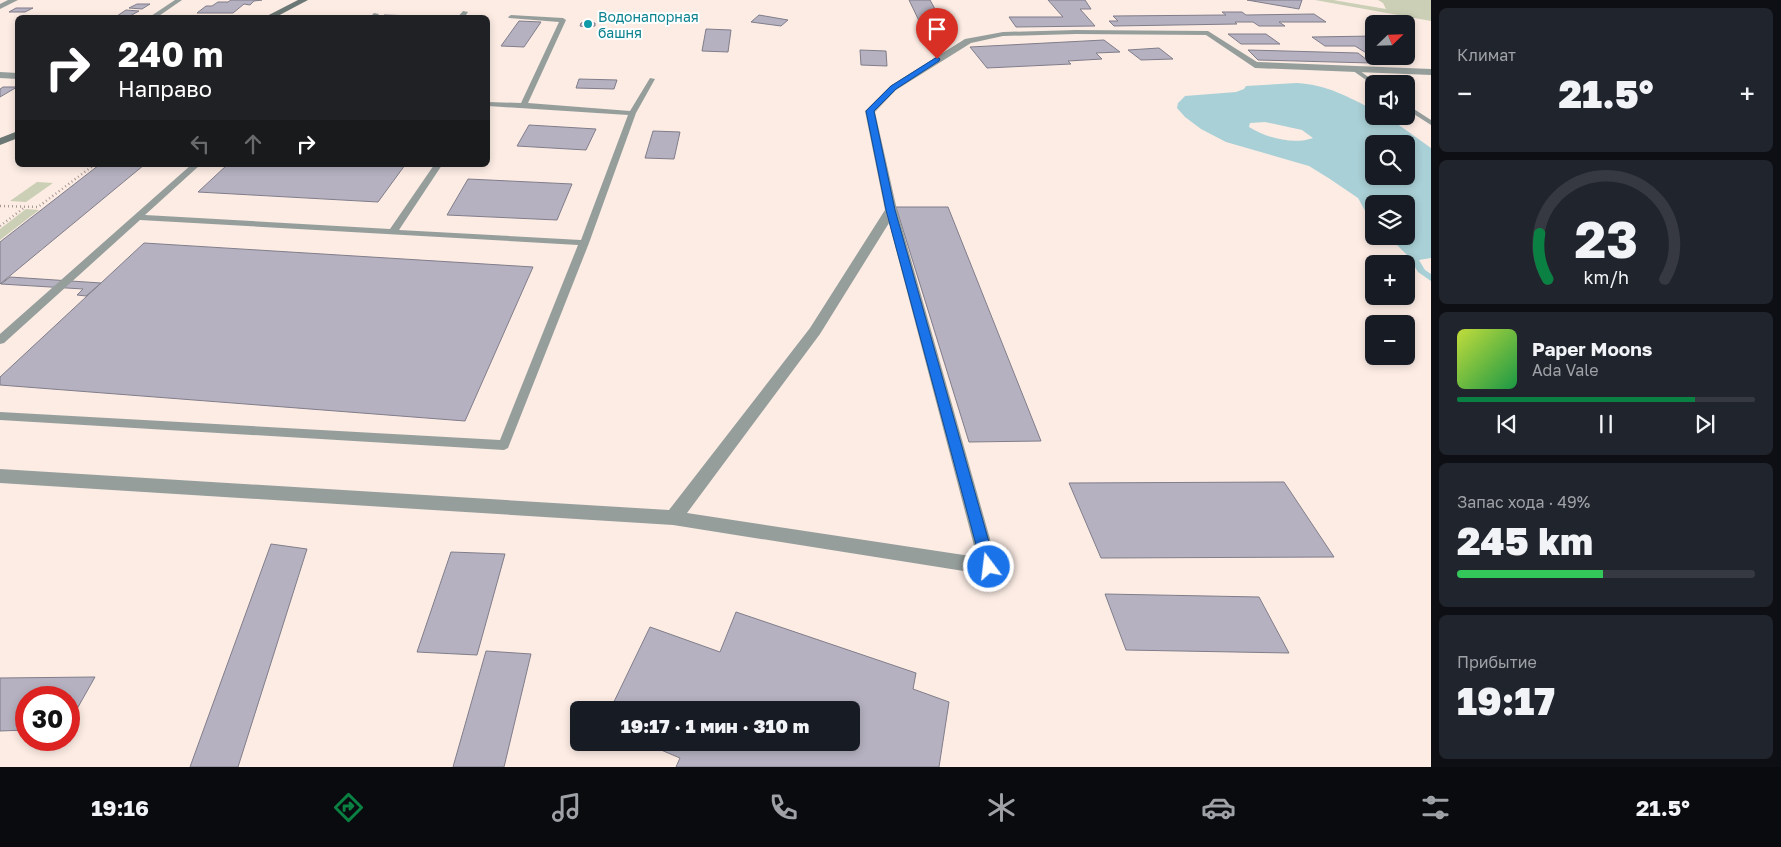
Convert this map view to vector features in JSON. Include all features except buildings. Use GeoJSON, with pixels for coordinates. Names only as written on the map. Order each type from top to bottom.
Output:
{"type":"FeatureCollection","features":[{"type":"Feature","properties":{"kind":"street"},"geometry":{"type":"LineString","coordinates":[[0,7],[14,0]]}},
{"type":"Feature","properties":{"kind":"street"},"geometry":{"type":"LineString","coordinates":[[273,15],[304,0]]}},
{"type":"Feature","properties":{"kind":"street"},"geometry":{"type":"LineString","coordinates":[[0,476],[673,518],[989,567],[891,210],[870,111],[893,88],[968,41],[1003,34],[1208,33],[1255,65],[1431,72]]}},
{"type":"Feature","properties":{"kind":"street"},"geometry":{"type":"LineString","coordinates":[[0,76],[15,76]]}},
{"type":"Feature","properties":{"kind":"street"},"geometry":{"type":"LineString","coordinates":[[0,142],[15,135]]}},
{"type":"Feature","properties":{"kind":"street"},"geometry":{"type":"LineString","coordinates":[[673,518],[815,331],[891,210]]}},
{"type":"Feature","properties":{"kind":"lane"},"geometry":{"type":"LineString","coordinates":[[156,15],[179,0]]}},
{"type":"Feature","properties":{"kind":"lane"},"geometry":{"type":"LineString","coordinates":[[511,17],[563,20],[524,105]]}},
{"type":"Feature","properties":{"kind":"lane"},"geometry":{"type":"LineString","coordinates":[[1354,69],[1365,77]]}},
{"type":"Feature","properties":{"kind":"lane"},"geometry":{"type":"LineString","coordinates":[[0,416],[504,445],[584,243],[632,113],[652,79]]}},
{"type":"Feature","properties":{"kind":"lane"},"geometry":{"type":"LineString","coordinates":[[490,104],[632,113]]}},
{"type":"Feature","properties":{"kind":"lane"},"geometry":{"type":"LineString","coordinates":[[1415,112],[1431,123]]}},
{"type":"Feature","properties":{"kind":"lane"},"geometry":{"type":"LineString","coordinates":[[0,340],[194,167]]}},
{"type":"Feature","properties":{"kind":"lane"},"geometry":{"type":"LineString","coordinates":[[393,232],[437,167]]}},
{"type":"Feature","properties":{"kind":"lane"},"geometry":{"type":"LineString","coordinates":[[136,217],[584,243]]}},
{"type":"Feature","properties":{"kind":"path"},"geometry":{"type":"LineString","coordinates":[[0,206],[38,207],[91,167]]}},
{"type":"Feature","properties":{"kind":"path"},"geometry":{"type":"LineString","coordinates":[[0,226],[25,207]]}},
{"type":"Feature","properties":{"kind":"green space"},"geometry":{"type":"Polygon","coordinates":[[[1315,0],[1333,0],[1386,9],[1383,3],[1378,0],[1431,0],[1431,21],[1415,18],[1415,15],[1398,15],[1315,0]]]}},
{"type":"Feature","properties":{"kind":"green space"},"geometry":{"type":"Polygon","coordinates":[[[37,182],[53,183],[26,202],[10,201],[37,182]]]}},
{"type":"Feature","properties":{"kind":"green space"},"geometry":{"type":"Polygon","coordinates":[[[26,209],[39,210],[0,240],[0,229],[26,209]]]}},
{"type":"Feature","properties":{"kind":"water"},"geometry":{"type":"Polygon","coordinates":[[[1297,83],[1318,86],[1365,106],[1365,125],[1399,125],[1413,135],[1365,135],[1365,185],[1415,185],[1415,137],[1431,148],[1431,258],[1419,260],[1425,270],[1431,274],[1431,281],[1418,272],[1415,267],[1415,255],[1407,255],[1397,245],[1415,245],[1415,195],[1365,195],[1365,211],[1358,198],[1309,166],[1226,142],[1201,129],[1185,117],[1177,108],[1178,103],[1185,96],[1236,92],[1244,89],[1246,86],[1297,83]],[[1265,122],[1250,123],[1249,127],[1280,139],[1297,141],[1313,138],[1302,130],[1265,122]]]}},
{"type":"Feature","properties":{"kind":"place","name":"Водонапорная башня"},"geometry":{"type":"Point","coordinates":[588,24]}},
{"type":"Feature","properties":{"kind":"route"},"geometry":{"type":"LineString","coordinates":[[937,59],[893,88],[870,111],[891,210],[989,567]]}}]}
